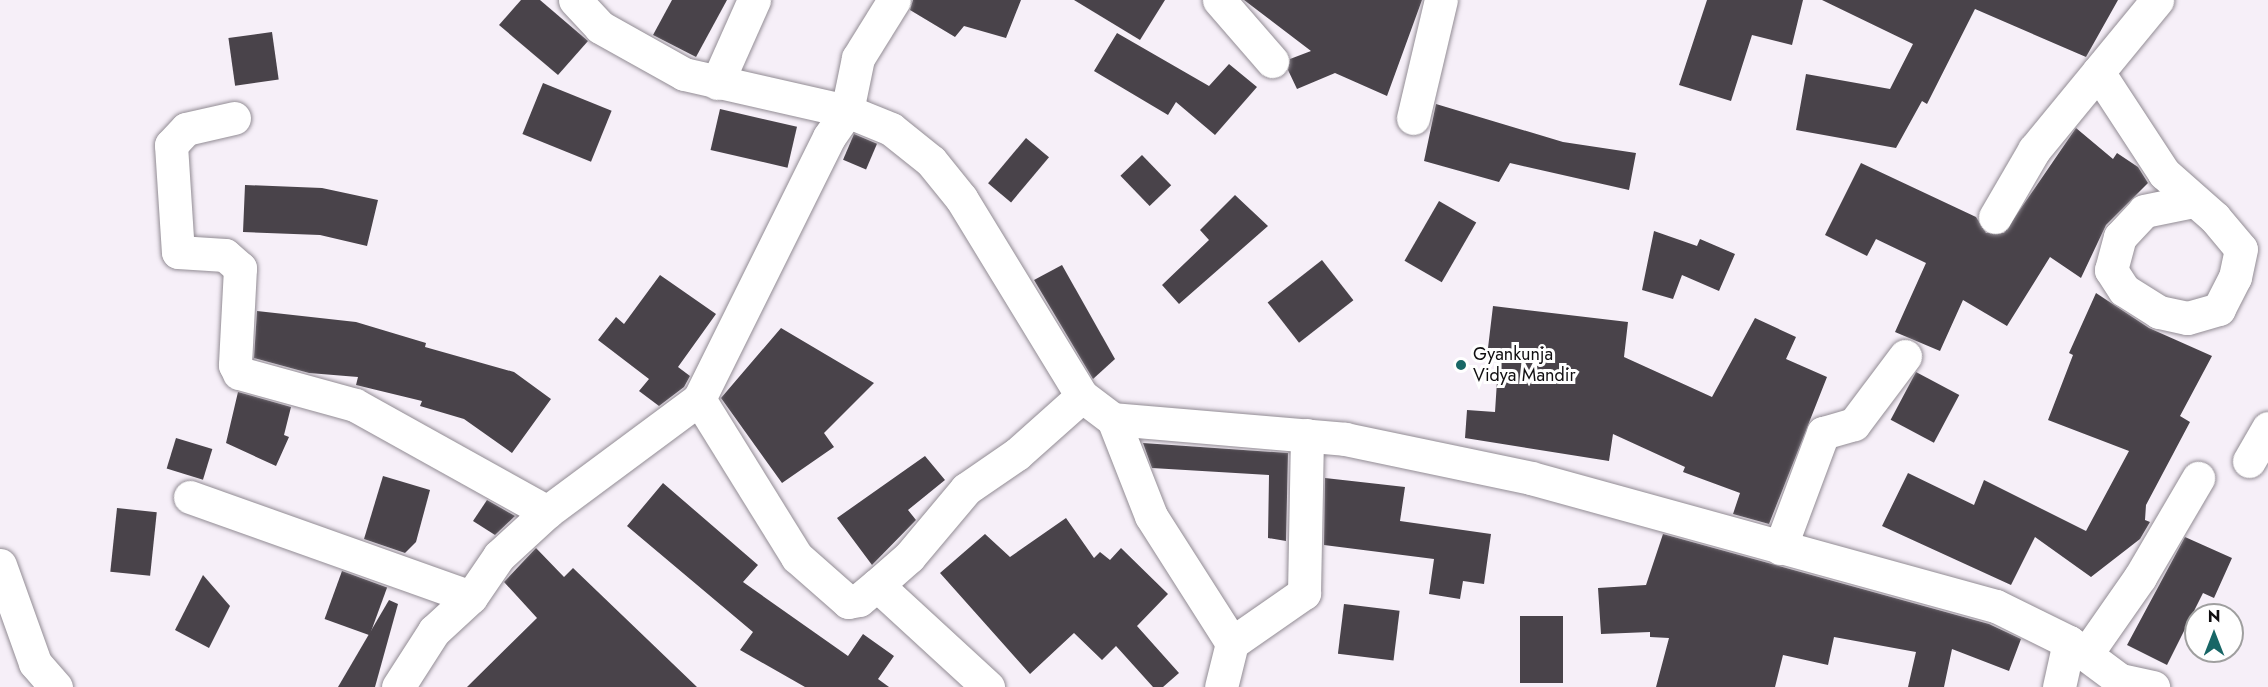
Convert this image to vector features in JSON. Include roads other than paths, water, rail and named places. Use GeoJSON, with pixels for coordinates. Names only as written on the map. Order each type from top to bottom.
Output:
{"type":"FeatureCollection","features":[{"type":"Feature","properties":{"kind":"street"},"geometry":{"type":"LineString","coordinates":[[575,0],[600,27],[684,74],[847,111],[891,129],[931,161],[962,198],[1035,328],[1082,396],[1113,419],[1307,435],[1531,478],[1996,606],[2078,647],[2120,680],[2153,687]]}},
{"type":"Feature","properties":{"kind":"street"},"geometry":{"type":"LineString","coordinates":[[717,83],[754,0]]}},
{"type":"Feature","properties":{"kind":"street"},"geometry":{"type":"LineString","coordinates":[[398,687],[434,631],[471,597],[499,556],[547,512],[699,399],[829,137],[847,111],[858,58],[894,0]]}},
{"type":"Feature","properties":{"kind":"street"},"geometry":{"type":"LineString","coordinates":[[1219,0],[1272,61]]}},
{"type":"Feature","properties":{"kind":"street"},"geometry":{"type":"LineString","coordinates":[[1413,118],[1441,0]]}},
{"type":"Feature","properties":{"kind":"street"},"geometry":{"type":"LineString","coordinates":[[1995,217],[2034,150],[2157,0]]}},
{"type":"Feature","properties":{"kind":"street"},"geometry":{"type":"LineString","coordinates":[[2098,72],[2133,132],[2193,201]]}},
{"type":"Feature","properties":{"kind":"street"},"geometry":{"type":"LineString","coordinates":[[234,118],[186,129],[171,145],[178,252],[225,255],[240,268],[235,365],[239,373],[354,405],[547,512]]}},
{"type":"Feature","properties":{"kind":"street"},"geometry":{"type":"LineString","coordinates":[[1780,548],[1823,433],[1854,424],[1905,356]]}},
{"type":"Feature","properties":{"kind":"street"},"geometry":{"type":"LineString","coordinates":[[699,399],[797,557],[848,602],[859,600],[909,557],[966,489],[1017,454],[1082,396]]}},
{"type":"Feature","properties":{"kind":"street"},"geometry":{"type":"LineString","coordinates":[[1113,419],[1151,516],[1232,643]]}},
{"type":"Feature","properties":{"kind":"street"},"geometry":{"type":"LineString","coordinates":[[2249,461],[2268,428]]}},
{"type":"Feature","properties":{"kind":"street"},"geometry":{"type":"LineString","coordinates":[[1221,687],[1232,643],[1304,593],[1307,435]]}},
{"type":"Feature","properties":{"kind":"street"},"geometry":{"type":"LineString","coordinates":[[2059,687],[2078,647],[2140,577],[2198,478]]}},
{"type":"Feature","properties":{"kind":"street"},"geometry":{"type":"LineString","coordinates":[[190,496],[471,597]]}},
{"type":"Feature","properties":{"kind":"street"},"geometry":{"type":"LineString","coordinates":[[0,565],[34,663],[56,687]]}},
{"type":"Feature","properties":{"kind":"street"},"geometry":{"type":"LineString","coordinates":[[877,585],[988,687]]}},
{"type":"Feature","properties":{"kind":"place","name":"Gyankunja Vidya Mandir"},"geometry":{"type":"Point","coordinates":[1461,365]}}]}
